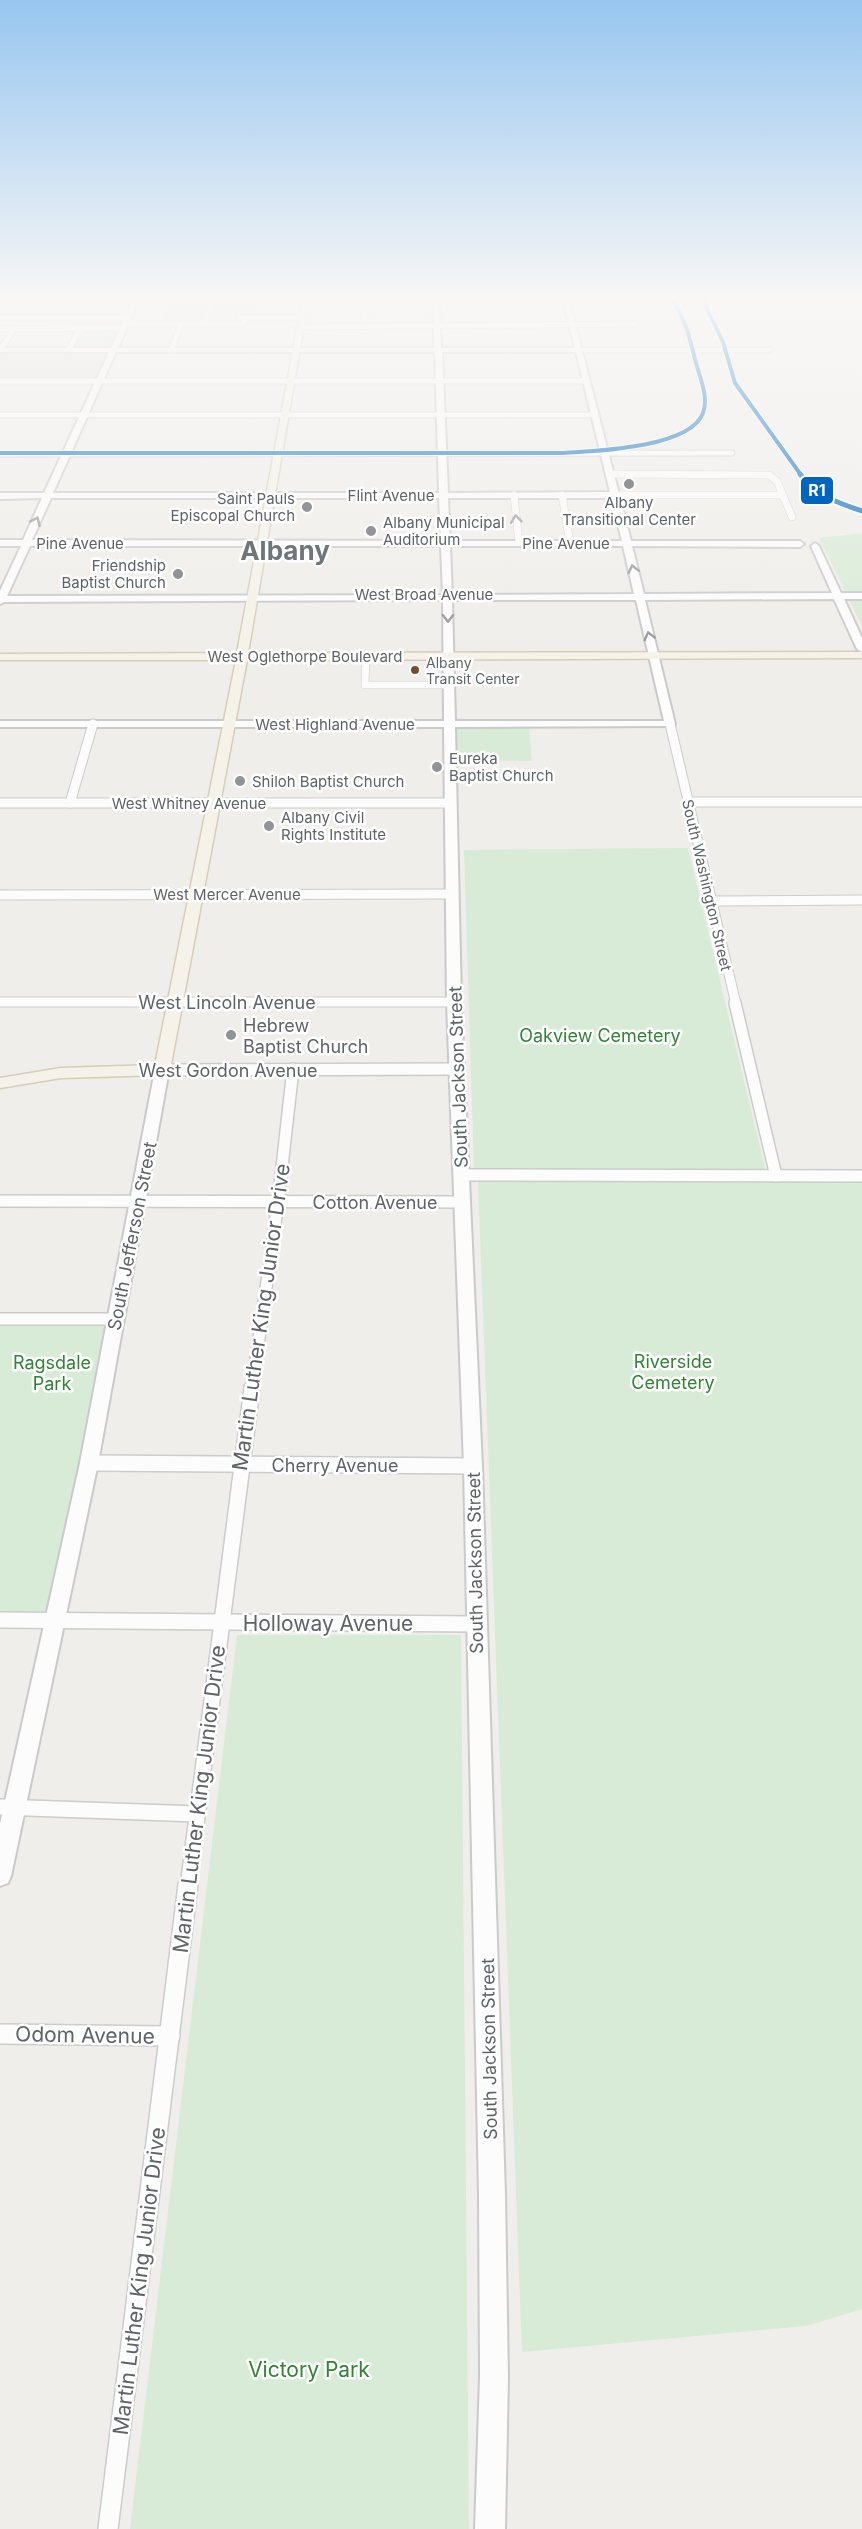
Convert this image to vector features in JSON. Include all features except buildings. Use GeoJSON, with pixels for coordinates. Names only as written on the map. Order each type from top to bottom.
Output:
{"type":"FeatureCollection","features":[{"type":"Feature","properties":{"kind":"main road","name":"South Jefferson Street"},"geometry":{"type":"LineString","coordinates":[[162,1070],[242,656],[285,415]]}},
{"type":"Feature","properties":{"kind":"main road","name":"West Oglethorpe Boulevard"},"geometry":{"type":"LineString","coordinates":[[0,657],[862,655]]}},
{"type":"Feature","properties":{"kind":"main road","name":"West Gordon Avenue"},"geometry":{"type":"LineString","coordinates":[[0,1083],[61,1073],[162,1070]]}},
{"type":"Feature","properties":{"kind":"street"},"geometry":{"type":"LineString","coordinates":[[0,415],[592,414]]}},
{"type":"Feature","properties":{"kind":"street","name":"South Washington Street"},"geometry":{"type":"LineString","coordinates":[[595,414],[776,1176]]}},
{"type":"Feature","properties":{"kind":"street"},"geometry":{"type":"LineString","coordinates":[[1,597],[84,415]]}},
{"type":"Feature","properties":{"kind":"street","name":"South Jackson Street"},"geometry":{"type":"LineString","coordinates":[[440,415],[447,596],[454,1002],[473,1466],[492,2194],[494,2377],[490,2529]]}},
{"type":"Feature","properties":{"kind":"street"},"geometry":{"type":"LineString","coordinates":[[0,453],[732,453]]}},
{"type":"Feature","properties":{"kind":"street"},"geometry":{"type":"LineString","coordinates":[[609,474],[769,475],[777,481],[792,517]]}},
{"type":"Feature","properties":{"kind":"street"},"geometry":{"type":"LineString","coordinates":[[514,495],[519,542]]}},
{"type":"Feature","properties":{"kind":"street"},"geometry":{"type":"LineString","coordinates":[[561,495],[570,543]]}},
{"type":"Feature","properties":{"kind":"street","name":"Flint Avenue"},"geometry":{"type":"LineString","coordinates":[[0,496],[782,495]]}},
{"type":"Feature","properties":{"kind":"street","name":"Pine Avenue"},"geometry":{"type":"LineString","coordinates":[[0,543],[817,542],[819,545],[815,546],[842,596]]}},
{"type":"Feature","properties":{"kind":"street"},"geometry":{"type":"LineString","coordinates":[[842,596],[862,649]]}},
{"type":"Feature","properties":{"kind":"street","name":"West Broad Avenue"},"geometry":{"type":"LineString","coordinates":[[1,597],[862,596]]}},
{"type":"Feature","properties":{"kind":"street"},"geometry":{"type":"LineString","coordinates":[[366,656],[366,685],[449,685]]}},
{"type":"Feature","properties":{"kind":"street","name":"West Highland Avenue"},"geometry":{"type":"LineString","coordinates":[[0,724],[670,724]]}},
{"type":"Feature","properties":{"kind":"street"},"geometry":{"type":"LineString","coordinates":[[70,803],[93,724]]}},
{"type":"Feature","properties":{"kind":"street"},"geometry":{"type":"LineString","coordinates":[[688,802],[862,802]]}},
{"type":"Feature","properties":{"kind":"street","name":"West Whitney Avenue"},"geometry":{"type":"LineString","coordinates":[[0,803],[451,803]]}},
{"type":"Feature","properties":{"kind":"street","name":"West Mercer Avenue"},"geometry":{"type":"LineString","coordinates":[[0,895],[453,894]]}},
{"type":"Feature","properties":{"kind":"street"},"geometry":{"type":"LineString","coordinates":[[711,901],[862,900]]}},
{"type":"Feature","properties":{"kind":"street","name":"West Lincoln Avenue"},"geometry":{"type":"LineString","coordinates":[[0,1002],[454,1002]]}},
{"type":"Feature","properties":{"kind":"street","name":"Martin Luther King Junior Drive"},"geometry":{"type":"LineString","coordinates":[[108,2529],[241,1465],[278,1202],[293,1069]]}},
{"type":"Feature","properties":{"kind":"street","name":"West Gordon Avenue"},"geometry":{"type":"LineString","coordinates":[[162,1070],[457,1070]]}},
{"type":"Feature","properties":{"kind":"street","name":"South Jefferson Street"},"geometry":{"type":"LineString","coordinates":[[0,1876],[7,1807],[54,1620],[89,1463],[162,1070]]}},
{"type":"Feature","properties":{"kind":"street"},"geometry":{"type":"LineString","coordinates":[[461,1175],[862,1176]]}},
{"type":"Feature","properties":{"kind":"street","name":"Cotton Avenue"},"geometry":{"type":"LineString","coordinates":[[0,1201],[462,1202]]}},
{"type":"Feature","properties":{"kind":"street"},"geometry":{"type":"LineString","coordinates":[[0,1319],[116,1319]]}},
{"type":"Feature","properties":{"kind":"street","name":"Cherry Avenue"},"geometry":{"type":"LineString","coordinates":[[89,1463],[473,1466]]}},
{"type":"Feature","properties":{"kind":"street","name":"Holloway Avenue"},"geometry":{"type":"LineString","coordinates":[[0,1620],[476,1624]]}},
{"type":"Feature","properties":{"kind":"street"},"geometry":{"type":"LineString","coordinates":[[7,1807],[197,1814]]}},
{"type":"Feature","properties":{"kind":"street","name":"Odom Avenue"},"geometry":{"type":"LineString","coordinates":[[0,2034],[170,2036]]}},
{"type":"Feature","properties":{"kind":"green space"},"geometry":{"type":"Polygon","coordinates":[[[862,533],[862,626],[819,538],[862,533]]]}},
{"type":"Feature","properties":{"kind":"green space"},"geometry":{"type":"Polygon","coordinates":[[[459,727],[529,727],[532,761],[457,760],[456,729],[459,727]]]}},
{"type":"Feature","properties":{"kind":"green space","name":"Oakview Cemetery"},"geometry":{"type":"Polygon","coordinates":[[[688,848],[766,1172],[474,1170],[464,850],[688,848]]]}},
{"type":"Feature","properties":{"kind":"green space","name":"Riverside Cemetery"},"geometry":{"type":"Polygon","coordinates":[[[478,1181],[862,1183],[862,2309],[806,2326],[522,2352],[478,1181]]]}},
{"type":"Feature","properties":{"kind":"green space","name":"Ragsdale Park"},"geometry":{"type":"Polygon","coordinates":[[[0,1320],[115,1320],[53,1620],[0,1618],[0,1320]]]}},
{"type":"Feature","properties":{"kind":"green space","name":"Victory Park"},"geometry":{"type":"Polygon","coordinates":[[[237,1635],[461,1635],[469,2529],[130,2529],[237,1635]]]}},
{"type":"Feature","properties":{"kind":"transit line","name":"R1"},"geometry":{"type":"LineString","coordinates":[[0,453],[563,453],[640,445],[663,439],[682,433],[696,424],[702,414]]}},
{"type":"Feature","properties":{"kind":"transit line","name":"R1"},"geometry":{"type":"LineString","coordinates":[[757,414],[807,484],[831,500],[862,511]]}},
{"type":"Feature","properties":{"kind":"place","name":"Albany Transitional Center"},"geometry":{"type":"Point","coordinates":[629,484]}},
{"type":"Feature","properties":{"kind":"place","name":"Saint Pauls Episcopal Church"},"geometry":{"type":"Point","coordinates":[307,507]}},
{"type":"Feature","properties":{"kind":"place","name":"Albany Municipal Auditorium"},"geometry":{"type":"Point","coordinates":[371,531]}},
{"type":"Feature","properties":{"kind":"place","name":"Friendship Baptist Church"},"geometry":{"type":"Point","coordinates":[178,574]}},
{"type":"Feature","properties":{"kind":"place","name":"Albany Transit Center"},"geometry":{"type":"Point","coordinates":[415,670]}},
{"type":"Feature","properties":{"kind":"place","name":"Eureka Baptist Church"},"geometry":{"type":"Point","coordinates":[437,767]}},
{"type":"Feature","properties":{"kind":"place","name":"Shiloh Baptist Church"},"geometry":{"type":"Point","coordinates":[240,781]}},
{"type":"Feature","properties":{"kind":"place","name":"Albany Civil Rights Institute"},"geometry":{"type":"Point","coordinates":[269,826]}},
{"type":"Feature","properties":{"kind":"place","name":"Hebrew Baptist Church"},"geometry":{"type":"Point","coordinates":[231,1035]}},
{"type":"Feature","properties":{"kind":"district","name":"Albany"},"geometry":{"type":"Point","coordinates":[285,550]}}]}
